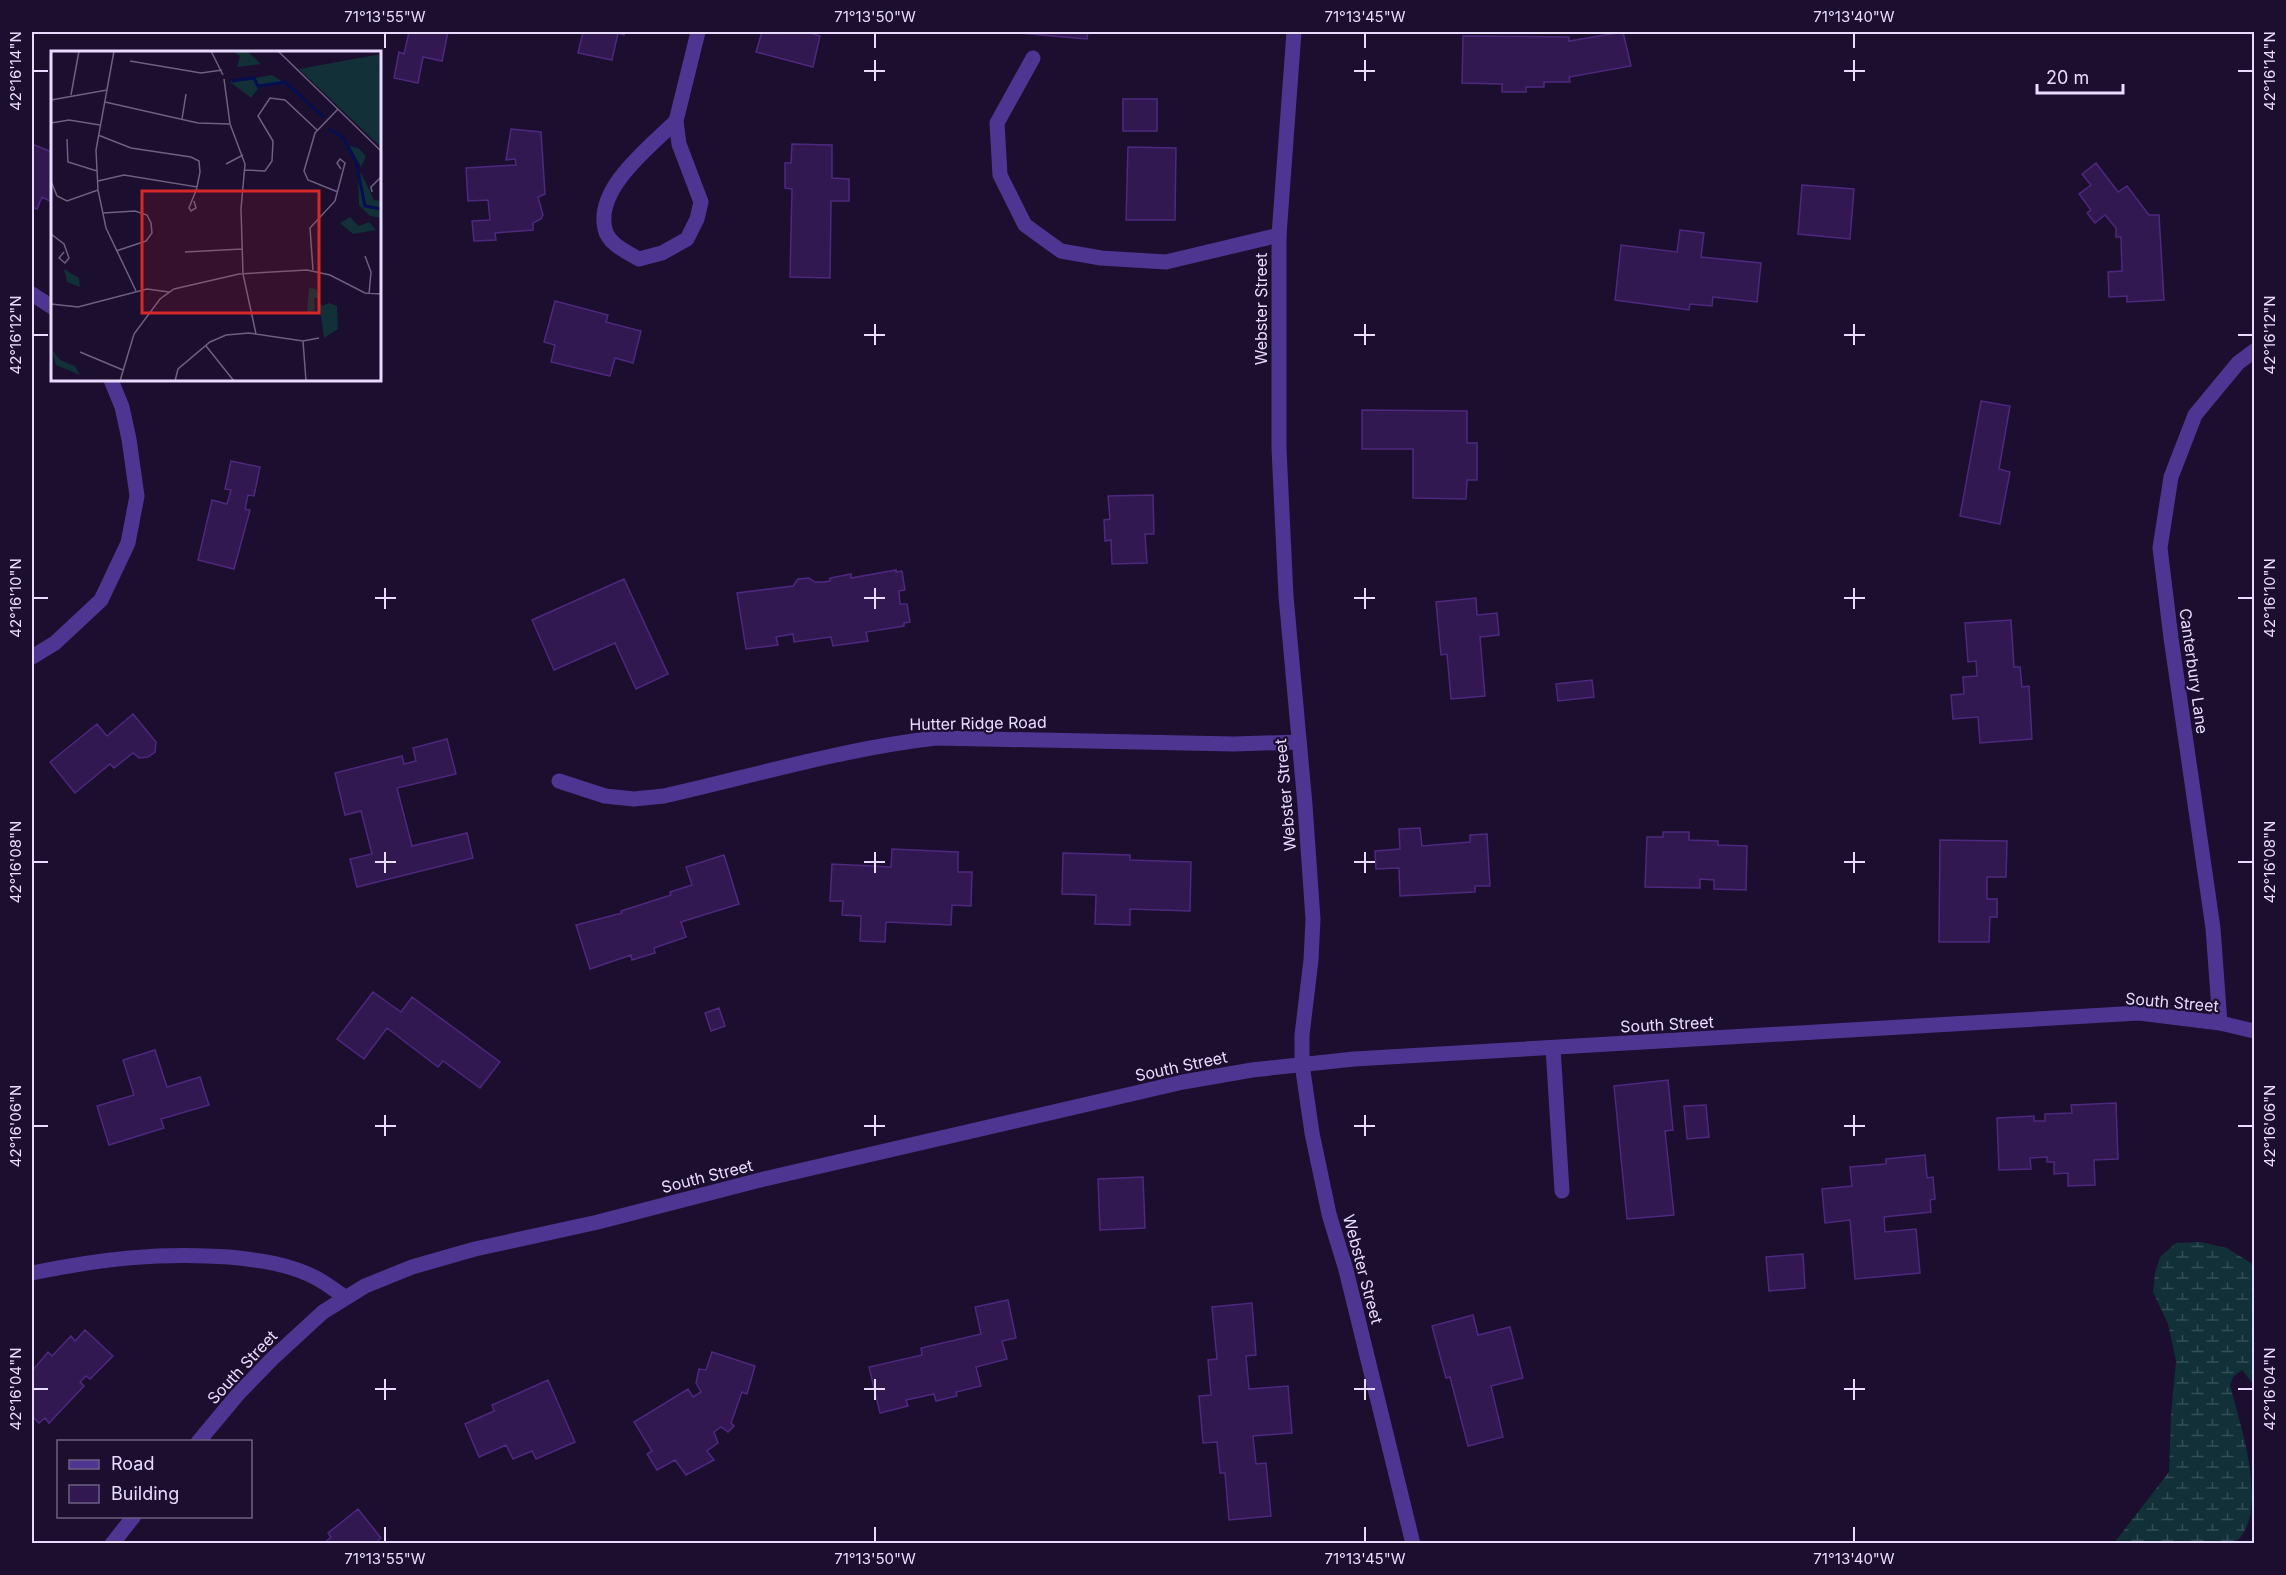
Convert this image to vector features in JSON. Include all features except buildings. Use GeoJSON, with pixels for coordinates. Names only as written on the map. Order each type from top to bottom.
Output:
{"type":"FeatureCollection","features":[{"type":"Feature","properties":{"kind":"street"},"geometry":{"type":"LineString","coordinates":[[676,121],[630,164],[612,188],[605,212],[605,230],[616,245],[639,259],[662,254],[687,239],[697,219],[701,202],[680,144],[676,121],[698,32]]}},
{"type":"Feature","properties":{"kind":"street","name":"Webster Street"},"geometry":{"type":"LineString","coordinates":[[1294,32],[1279,235],[1279,448],[1286,596],[1313,919],[1311,960],[1302,1035],[1302,1064],[1310,1124],[1329,1214],[1346,1270],[1413,1544]]}},
{"type":"Feature","properties":{"kind":"street"},"geometry":{"type":"LineString","coordinates":[[1033,58],[997,123],[1000,175],[1025,225],[1061,251],[1101,258],[1166,262],[1279,235]]}},
{"type":"Feature","properties":{"kind":"street"},"geometry":{"type":"LineString","coordinates":[[32,294],[51,306]]}},
{"type":"Feature","properties":{"kind":"street","name":"Canterbury Lane"},"geometry":{"type":"LineString","coordinates":[[2220,1023],[2213,928],[2160,548],[2171,477],[2195,415],[2238,363],[2254,351]]}},
{"type":"Feature","properties":{"kind":"street"},"geometry":{"type":"LineString","coordinates":[[32,657],[56,643],[101,600],[128,543],[136,496],[129,439],[122,407],[111,381]]}},
{"type":"Feature","properties":{"kind":"street","name":"Hutter Ridge Road"},"geometry":{"type":"LineString","coordinates":[[559,781],[605,796],[634,799],[664,796],[868,749],[936,738],[1234,744],[1299,742]]}},
{"type":"Feature","properties":{"kind":"street","name":"South Street"},"geometry":{"type":"LineString","coordinates":[[200,1440],[239,1393],[323,1312],[345,1297],[411,1267],[475,1249],[524,1240],[760,1180],[1183,1082],[1252,1070],[1389,1057],[2139,1013],[2220,1023],[2254,1031]]}},
{"type":"Feature","properties":{"kind":"street"},"geometry":{"type":"LineString","coordinates":[[1553,1048],[1562,1191]]}},
{"type":"Feature","properties":{"kind":"street"},"geometry":{"type":"LineString","coordinates":[[32,1273],[114,1258],[158,1254],[254,1259],[301,1271],[345,1297]]}},
{"type":"Feature","properties":{"kind":"street"},"geometry":{"type":"LineString","coordinates":[[112,1544],[132,1518]]}},
{"type":"Feature","properties":{"kind":"green space"},"geometry":{"type":"Polygon","coordinates":[[[2201,1242],[2227,1248],[2254,1265],[2254,1385],[2242,1370],[2233,1377],[2230,1385],[2250,1467],[2251,1511],[2246,1529],[2235,1543],[2114,1543],[2169,1472],[2176,1361],[2168,1324],[2153,1292],[2155,1273],[2160,1257],[2176,1243],[2201,1242]]]}}]}
